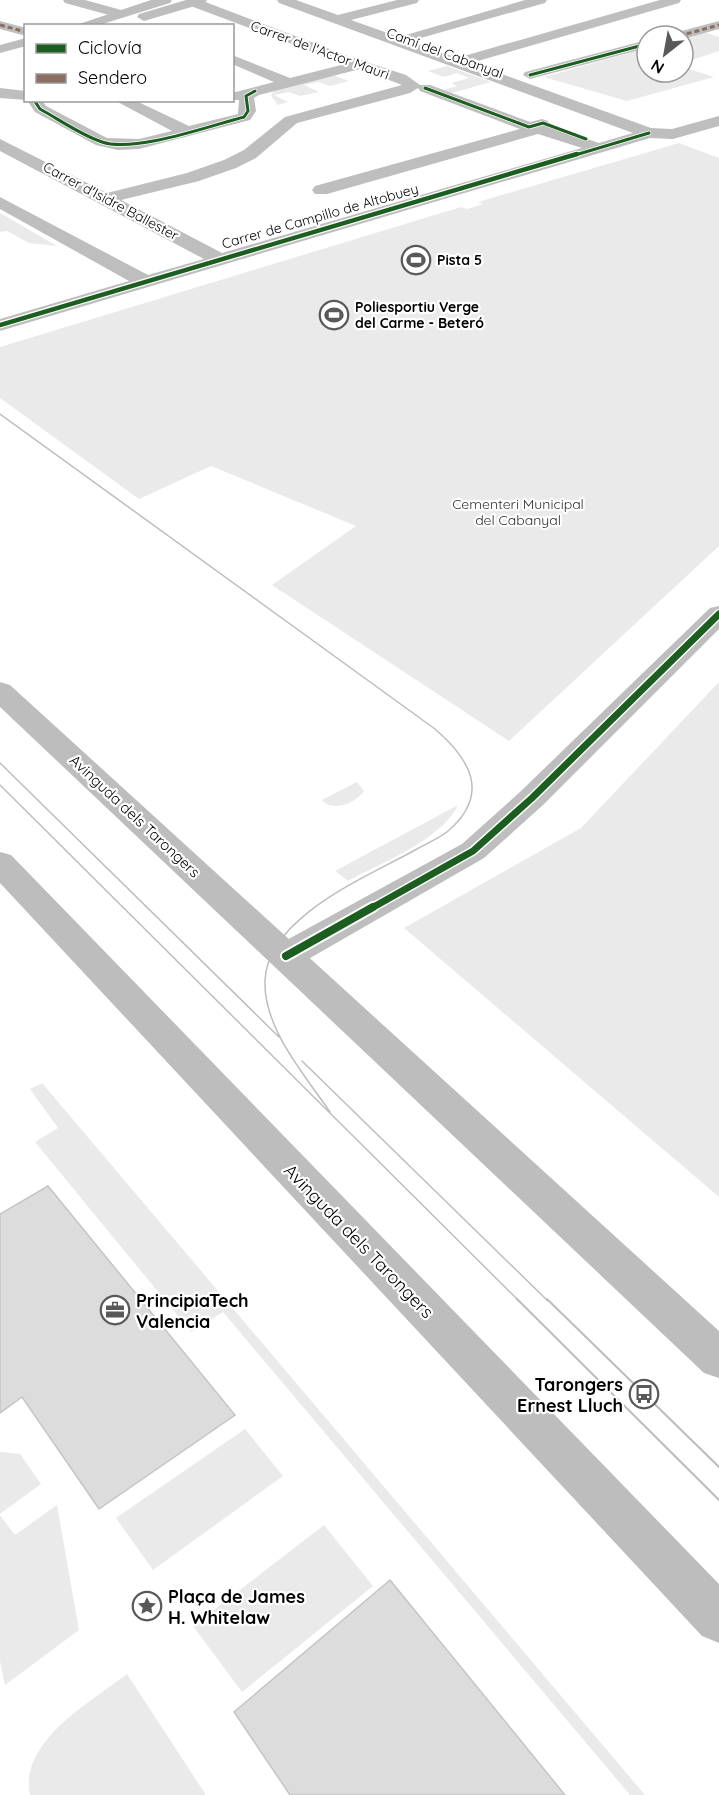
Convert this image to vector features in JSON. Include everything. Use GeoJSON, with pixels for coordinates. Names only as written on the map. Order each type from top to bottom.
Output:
{"type":"FeatureCollection","features":[{"type":"Feature","properties":{"kind":"main road"},"geometry":{"type":"LineString","coordinates":[[118,20],[165,0]]}},
{"type":"Feature","properties":{"kind":"main road"},"geometry":{"type":"LineString","coordinates":[[93,24],[197,1]]}},
{"type":"Feature","properties":{"kind":"main road"},"geometry":{"type":"LineString","coordinates":[[0,49],[24,43]]}},
{"type":"Feature","properties":{"kind":"main road"},"geometry":{"type":"LineString","coordinates":[[0,61],[24,54]]}},
{"type":"Feature","properties":{"kind":"main road","name":"Avinguda dels Tarongers"},"geometry":{"type":"LineString","coordinates":[[0,691],[719,1359]]}},
{"type":"Feature","properties":{"kind":"main road","name":"Avinguda dels Tarongers"},"geometry":{"type":"LineString","coordinates":[[0,863],[719,1618]]}},
{"type":"Feature","properties":{"kind":"street"},"geometry":{"type":"LineString","coordinates":[[70,0],[118,20]]}},
{"type":"Feature","properties":{"kind":"street","name":"Camí del Cabanyal"},"geometry":{"type":"LineString","coordinates":[[284,0],[405,38],[428,49]]}},
{"type":"Feature","properties":{"kind":"street","name":"Camí del Cabanyal"},"geometry":{"type":"LineString","coordinates":[[297,0],[612,114],[678,133]]}},
{"type":"Feature","properties":{"kind":"street"},"geometry":{"type":"LineString","coordinates":[[343,18],[412,0]]}},
{"type":"Feature","properties":{"kind":"street"},"geometry":{"type":"LineString","coordinates":[[405,38],[540,0]]}},
{"type":"Feature","properties":{"kind":"street"},"geometry":{"type":"LineString","coordinates":[[463,61],[674,0]]}},
{"type":"Feature","properties":{"kind":"street","name":"Carrer de l'Actor Mauri"},"geometry":{"type":"LineString","coordinates":[[197,1],[332,55],[401,78],[419,87],[529,127],[543,123],[592,143]]}},
{"type":"Feature","properties":{"kind":"street"},"geometry":{"type":"LineString","coordinates":[[615,2],[642,9]]}},
{"type":"Feature","properties":{"kind":"street"},"geometry":{"type":"LineString","coordinates":[[0,25],[24,31]]}},
{"type":"Feature","properties":{"kind":"street"},"geometry":{"type":"LineString","coordinates":[[695,32],[719,25]]}},
{"type":"Feature","properties":{"kind":"street"},"geometry":{"type":"LineString","coordinates":[[530,75],[635,47]]}},
{"type":"Feature","properties":{"kind":"street"},"geometry":{"type":"LineString","coordinates":[[105,199],[193,177],[250,154],[263,108],[287,82],[428,49]]}},
{"type":"Feature","properties":{"kind":"street"},"geometry":{"type":"LineString","coordinates":[[234,60],[287,82]]}},
{"type":"Feature","properties":{"kind":"street"},"geometry":{"type":"LineString","coordinates":[[35,102],[40,109],[109,144],[139,144],[239,119],[263,108],[419,87]]}},
{"type":"Feature","properties":{"kind":"street"},"geometry":{"type":"LineString","coordinates":[[0,93],[24,96]]}},
{"type":"Feature","properties":{"kind":"street"},"geometry":{"type":"LineString","coordinates":[[125,102],[188,132]]}},
{"type":"Feature","properties":{"kind":"street"},"geometry":{"type":"LineString","coordinates":[[719,110],[680,121],[678,133],[719,121]]}},
{"type":"Feature","properties":{"kind":"street"},"geometry":{"type":"LineString","coordinates":[[321,190],[533,130],[544,129],[592,143]]}},
{"type":"Feature","properties":{"kind":"street","name":"Carrer de Campillo de Altobuey"},"geometry":{"type":"LineString","coordinates":[[0,325],[221,260],[592,143],[678,133]]}},
{"type":"Feature","properties":{"kind":"street","name":"Carrer d'Isidre Ballester"},"geometry":{"type":"LineString","coordinates":[[0,144],[221,260]]}},
{"type":"Feature","properties":{"kind":"street"},"geometry":{"type":"LineString","coordinates":[[0,202],[146,282]]}},
{"type":"Feature","properties":{"kind":"street"},"geometry":{"type":"LineString","coordinates":[[286,956],[473,851],[532,798],[719,614]]}},
{"type":"Feature","properties":{"kind":"green space"},"geometry":{"type":"Polygon","coordinates":[[[704,32],[719,37],[719,51],[695,59],[695,35],[704,32]]]}},
{"type":"Feature","properties":{"kind":"green space"},"geometry":{"type":"Polygon","coordinates":[[[635,51],[635,84],[689,84],[627,101],[544,77],[635,51]]]}},
{"type":"Feature","properties":{"kind":"green space"},"geometry":{"type":"Polygon","coordinates":[[[447,66],[491,82],[445,95],[430,85],[443,90],[457,86],[451,83],[469,78],[457,73],[444,77],[428,71],[447,66]]]}},
{"type":"Feature","properties":{"kind":"green space"},"geometry":{"type":"Polygon","coordinates":[[[695,71],[714,77],[695,82],[695,71]]]}},
{"type":"Feature","properties":{"kind":"green space"},"geometry":{"type":"Polygon","coordinates":[[[333,75],[349,81],[330,86],[319,82],[304,85],[319,92],[300,96],[289,92],[274,95],[288,102],[278,105],[271,96],[274,90],[333,75]]]}},
{"type":"Feature","properties":{"kind":"green space","name":"Cementeri Municipal del Cabanyal"},"geometry":{"type":"Polygon","coordinates":[[[679,143],[719,158],[719,546],[509,741],[272,585],[356,526],[211,466],[139,499],[0,398],[0,347],[461,207],[467,209],[483,204],[478,202],[679,143]]]}},
{"type":"Feature","properties":{"kind":"green space"},"geometry":{"type":"Polygon","coordinates":[[[0,213],[57,246],[29,243],[7,231],[0,232],[0,213]]]}},
{"type":"Feature","properties":{"kind":"green space"},"geometry":{"type":"Polygon","coordinates":[[[719,682],[719,1197],[404,928],[581,828],[719,682]]]}},
{"type":"Feature","properties":{"kind":"green space"},"geometry":{"type":"Polygon","coordinates":[[[357,782],[364,791],[350,803],[332,806],[322,800],[357,782]]]}},
{"type":"Feature","properties":{"kind":"green space"},"geometry":{"type":"Polygon","coordinates":[[[458,805],[439,829],[425,840],[393,858],[348,881],[335,871],[458,805]]]}},
{"type":"Feature","properties":{"kind":"green space"},"geometry":{"type":"Polygon","coordinates":[[[42,1083],[645,1795],[630,1795],[223,1312],[191,1332],[35,1142],[58,1128],[30,1089],[42,1083]]]}},
{"type":"Feature","properties":{"kind":"green space"},"geometry":{"type":"Polygon","coordinates":[[[245,1429],[283,1476],[153,1570],[116,1518],[245,1429]]]}},
{"type":"Feature","properties":{"kind":"green space"},"geometry":{"type":"Polygon","coordinates":[[[0,1452],[20,1454],[41,1484],[0,1514],[0,1452]]]}},
{"type":"Feature","properties":{"kind":"green space"},"geometry":{"type":"Polygon","coordinates":[[[57,1505],[79,1630],[5,1685],[0,1661],[0,1515],[15,1535],[57,1505]]]}},
{"type":"Feature","properties":{"kind":"green space"},"geometry":{"type":"Polygon","coordinates":[[[324,1525],[373,1586],[242,1692],[193,1626],[324,1525]]]}},
{"type":"Feature","properties":{"kind":"green space"},"geometry":{"type":"Polygon","coordinates":[[[127,1674],[206,1795],[30,1795],[30,1775],[35,1757],[46,1740],[78,1710],[127,1674]]]}},
{"type":"Feature","properties":{"kind":"building"},"geometry":{"type":"Polygon","coordinates":[[[48,1186],[235,1415],[99,1509],[22,1397],[0,1413],[0,1214],[48,1186]]]}},
{"type":"Feature","properties":{"kind":"building"},"geometry":{"type":"Polygon","coordinates":[[[390,1580],[565,1795],[290,1795],[234,1712],[390,1580]]]}},
{"type":"Feature","properties":{"kind":"tram line"},"geometry":{"type":"LineString","coordinates":[[0,414],[435,729],[458,752],[466,765],[471,777],[472,790],[469,804],[448,831],[324,901],[283,936],[270,957],[265,980],[266,998],[271,1016],[287,1050],[330,1112]]}},
{"type":"Feature","properties":{"kind":"tram line"},"geometry":{"type":"LineString","coordinates":[[0,763],[279,1037]]}},
{"type":"Feature","properties":{"kind":"tram line"},"geometry":{"type":"LineString","coordinates":[[0,785],[519,1301]]}},
{"type":"Feature","properties":{"kind":"tram line"},"geometry":{"type":"LineString","coordinates":[[302,1061],[548,1301]]}},
{"type":"Feature","properties":{"kind":"tram line"},"geometry":{"type":"LineString","coordinates":[[517,1299],[719,1500]]}},
{"type":"Feature","properties":{"kind":"tram line"},"geometry":{"type":"LineString","coordinates":[[547,1299],[719,1467]]}},
{"type":"Feature","properties":{"kind":"marked path"},"geometry":{"type":"LineString","coordinates":[[0,25],[24,31]]}},
{"type":"Feature","properties":{"kind":"marked path"},"geometry":{"type":"LineString","coordinates":[[695,32],[719,25]]}},
{"type":"Feature","properties":{"kind":"cycle path"},"geometry":{"type":"LineString","coordinates":[[530,75],[635,47]]}},
{"type":"Feature","properties":{"kind":"cycle path"},"geometry":{"type":"LineString","coordinates":[[425,88],[529,127],[543,123],[586,139]]}},
{"type":"Feature","properties":{"kind":"cycle path"},"geometry":{"type":"LineString","coordinates":[[35,102],[40,109],[102,142],[118,145],[139,144],[244,117],[248,111],[246,96],[255,91]]}},
{"type":"Feature","properties":{"kind":"cycle path"},"geometry":{"type":"LineString","coordinates":[[0,325],[649,133]]}},
{"type":"Feature","properties":{"kind":"cycle path"},"geometry":{"type":"LineString","coordinates":[[286,956],[473,851],[532,798],[719,614]]}},
{"type":"Feature","properties":{"kind":"place","name":"Pista 5"},"geometry":{"type":"Point","coordinates":[416,260]}},
{"type":"Feature","properties":{"kind":"place","name":"Poliesportiu Verge del Carme - Beteró"},"geometry":{"type":"Point","coordinates":[334,315]}},
{"type":"Feature","properties":{"kind":"place","name":"PrincipiaTech Valencia"},"geometry":{"type":"Point","coordinates":[115,1310]}},
{"type":"Feature","properties":{"kind":"place","name":"Tarongers Ernest Lluch"},"geometry":{"type":"Point","coordinates":[644,1394]}},
{"type":"Feature","properties":{"kind":"place","name":"Plaça de James H. Whitelaw"},"geometry":{"type":"Point","coordinates":[147,1606]}}]}
